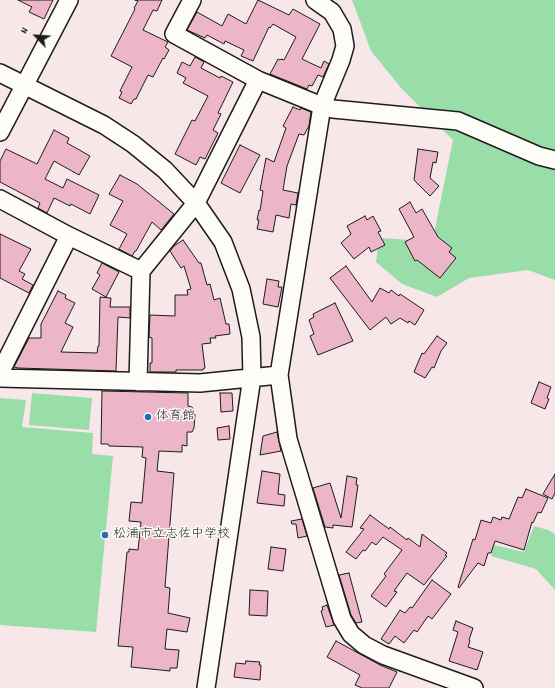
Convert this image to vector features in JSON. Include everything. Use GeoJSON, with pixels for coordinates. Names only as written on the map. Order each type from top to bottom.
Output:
{"type":"FeatureCollection","features":[{"type":"Feature","properties":{"kind":"street"},"geometry":{"type":"LineString","coordinates":[[0,132],[69,0]]}},
{"type":"Feature","properties":{"kind":"street"},"geometry":{"type":"LineString","coordinates":[[192,0],[174,34],[258,80],[333,109],[458,121],[539,156],[555,160]]}},
{"type":"Feature","properties":{"kind":"street"},"geometry":{"type":"LineString","coordinates":[[316,0],[332,12],[342,29],[345,46],[341,60],[322,106],[279,375],[288,439],[342,619],[351,634],[364,645],[383,655],[474,688]]}},
{"type":"Feature","properties":{"kind":"street"},"geometry":{"type":"LineString","coordinates":[[0,72],[104,126],[133,144],[165,170],[196,203],[223,242],[241,289],[251,337],[252,377],[206,688]]}},
{"type":"Feature","properties":{"kind":"street"},"geometry":{"type":"LineString","coordinates":[[138,382],[141,271],[196,203],[258,80]]}},
{"type":"Feature","properties":{"kind":"street"},"geometry":{"type":"LineString","coordinates":[[0,199],[69,236],[141,271]]}},
{"type":"Feature","properties":{"kind":"street"},"geometry":{"type":"LineString","coordinates":[[0,373],[69,236]]}},
{"type":"Feature","properties":{"kind":"street"},"geometry":{"type":"LineString","coordinates":[[0,378],[200,383],[279,375]]}},
{"type":"Feature","properties":{"kind":"green space"},"geometry":{"type":"Polygon","coordinates":[[[352,0],[555,0],[555,280],[528,270],[469,278],[437,297],[402,284],[376,262],[379,238],[411,240],[433,238],[453,140],[401,88],[371,51],[352,0]]]}},
{"type":"Feature","properties":{"kind":"green space"},"geometry":{"type":"Polygon","coordinates":[[[32,393],[92,398],[89,430],[29,425],[32,393]]]}},
{"type":"Feature","properties":{"kind":"green space"},"geometry":{"type":"Polygon","coordinates":[[[0,398],[26,400],[22,427],[93,433],[92,454],[113,456],[96,632],[0,625],[0,398]]]}},
{"type":"Feature","properties":{"kind":"green space"},"geometry":{"type":"Polygon","coordinates":[[[534,526],[548,530],[555,534],[555,590],[536,569],[491,556],[494,545],[524,552],[534,526]]]}},
{"type":"Feature","properties":{"kind":"building"},"geometry":{"type":"Polygon","coordinates":[[[18,0],[53,0],[44,19],[29,12],[32,7],[18,0]]]}},
{"type":"Feature","properties":{"kind":"building"},"geometry":{"type":"Polygon","coordinates":[[[135,0],[162,0],[157,11],[153,10],[143,30],[168,42],[165,47],[169,50],[153,77],[148,75],[136,99],[134,99],[131,104],[119,98],[122,92],[120,91],[132,67],[111,56],[135,9],[134,8],[138,1],[135,0]]]}},
{"type":"Feature","properties":{"kind":"building"},"geometry":{"type":"Polygon","coordinates":[[[258,0],[289,15],[293,9],[320,24],[302,59],[321,68],[324,61],[329,64],[323,77],[318,75],[312,86],[309,85],[307,89],[270,74],[278,59],[284,60],[296,37],[273,24],[270,28],[269,27],[253,61],[241,56],[244,50],[225,41],[224,44],[207,35],[205,38],[187,30],[197,12],[222,26],[228,14],[246,24],[258,0]]]}},
{"type":"Feature","properties":{"kind":"building"},"geometry":{"type":"Polygon","coordinates":[[[195,57],[204,62],[201,68],[220,78],[221,76],[233,82],[218,113],[221,114],[213,130],[218,133],[205,159],[200,157],[196,165],[175,154],[192,120],[195,121],[208,96],[183,83],[186,78],[177,73],[182,62],[190,66],[195,57]]]}},
{"type":"Feature","properties":{"kind":"building"},"geometry":{"type":"Polygon","coordinates":[[[293,107],[311,112],[309,126],[304,135],[299,134],[287,166],[283,190],[298,193],[296,205],[291,204],[289,218],[276,215],[273,232],[257,229],[259,220],[257,220],[263,191],[260,190],[266,158],[274,162],[286,128],[283,126],[293,107]]]}},
{"type":"Feature","properties":{"kind":"building"},"geometry":{"type":"Polygon","coordinates":[[[54,130],[69,138],[67,143],[90,156],[79,175],[54,161],[45,179],[63,188],[67,179],[99,195],[90,214],[71,204],[70,206],[54,198],[47,213],[38,208],[40,203],[0,182],[0,161],[6,149],[37,164],[54,130]]]}},
{"type":"Feature","properties":{"kind":"building"},"geometry":{"type":"Polygon","coordinates":[[[240,145],[260,155],[240,193],[221,183],[240,145]]]}},
{"type":"Feature","properties":{"kind":"building"},"geometry":{"type":"Polygon","coordinates":[[[418,149],[438,152],[436,163],[433,162],[430,178],[439,186],[430,196],[414,180],[418,149]]]}},
{"type":"Feature","properties":{"kind":"building"},"geometry":{"type":"Polygon","coordinates":[[[120,175],[137,184],[174,214],[161,230],[152,222],[132,256],[119,249],[127,234],[110,225],[123,201],[109,194],[120,175]]]}},
{"type":"Feature","properties":{"kind":"building"},"geometry":{"type":"Polygon","coordinates":[[[410,202],[416,213],[422,209],[438,237],[452,248],[449,252],[456,258],[440,278],[417,260],[415,261],[405,242],[414,237],[399,209],[410,202]]]}},
{"type":"Feature","properties":{"kind":"building"},"geometry":{"type":"Polygon","coordinates":[[[365,216],[367,220],[373,216],[381,231],[378,232],[385,245],[371,252],[369,247],[354,259],[341,243],[351,234],[347,226],[365,216]]]}},
{"type":"Feature","properties":{"kind":"building"},"geometry":{"type":"Polygon","coordinates":[[[0,234],[31,249],[19,271],[25,274],[22,279],[33,285],[29,293],[0,278],[0,234]]]}},
{"type":"Feature","properties":{"kind":"building"},"geometry":{"type":"Polygon","coordinates":[[[183,240],[199,263],[201,263],[207,285],[210,284],[214,300],[220,298],[226,324],[229,324],[230,334],[215,336],[216,338],[210,338],[211,343],[202,344],[205,368],[203,370],[150,372],[150,363],[152,363],[152,338],[149,337],[150,315],[175,316],[175,295],[188,295],[187,290],[191,289],[184,266],[181,268],[170,251],[174,246],[183,240]]]}},
{"type":"Feature","properties":{"kind":"building"},"geometry":{"type":"Polygon","coordinates":[[[102,263],[119,272],[106,297],[92,289],[100,275],[97,273],[102,263]]]}},
{"type":"Feature","properties":{"kind":"building"},"geometry":{"type":"Polygon","coordinates":[[[346,266],[372,302],[380,288],[389,293],[391,290],[399,296],[400,294],[424,310],[415,325],[400,318],[391,324],[386,317],[370,330],[330,278],[346,266]]]}},
{"type":"Feature","properties":{"kind":"building"},"geometry":{"type":"Polygon","coordinates":[[[267,279],[279,281],[278,287],[282,287],[278,307],[263,304],[267,279]]]}},
{"type":"Feature","properties":{"kind":"building"},"geometry":{"type":"Polygon","coordinates":[[[58,291],[66,295],[65,298],[75,303],[65,323],[73,327],[61,352],[97,353],[99,346],[100,297],[111,298],[110,307],[130,307],[130,318],[118,317],[116,371],[14,367],[29,338],[41,338],[41,324],[58,291]]]}},
{"type":"Feature","properties":{"kind":"building"},"geometry":{"type":"Polygon","coordinates":[[[335,303],[353,341],[318,355],[310,336],[314,334],[309,320],[314,317],[313,314],[335,303]]]}},
{"type":"Feature","properties":{"kind":"building"},"geometry":{"type":"Polygon","coordinates":[[[437,336],[447,343],[441,351],[434,368],[432,367],[425,378],[414,372],[422,353],[424,354],[437,336]]]}},
{"type":"Feature","properties":{"kind":"building"},"geometry":{"type":"Polygon","coordinates":[[[539,382],[551,387],[547,398],[549,399],[545,409],[531,403],[539,382]]]}},
{"type":"Feature","properties":{"kind":"building"},"geometry":{"type":"Polygon","coordinates":[[[102,391],[188,393],[188,406],[192,407],[195,415],[194,428],[192,432],[187,432],[187,446],[182,445],[182,452],[159,451],[157,471],[174,473],[165,587],[170,588],[168,613],[190,618],[187,632],[167,629],[165,649],[179,650],[177,668],[170,668],[170,671],[131,667],[133,647],[118,646],[127,552],[129,552],[129,549],[138,550],[141,522],[129,521],[131,502],[142,503],[146,458],[142,457],[143,447],[109,446],[108,444],[101,444],[102,391]]]}},
{"type":"Feature","properties":{"kind":"building"},"geometry":{"type":"Polygon","coordinates":[[[220,393],[232,393],[233,411],[221,412],[220,393]]]}},
{"type":"Feature","properties":{"kind":"building"},"geometry":{"type":"Polygon","coordinates":[[[229,426],[230,439],[218,440],[217,428],[229,426]]]}},
{"type":"Feature","properties":{"kind":"building"},"geometry":{"type":"Polygon","coordinates":[[[277,432],[281,451],[260,455],[263,436],[277,432]]]}},
{"type":"Feature","properties":{"kind":"building"},"geometry":{"type":"Polygon","coordinates":[[[262,471],[280,474],[278,494],[285,495],[284,506],[257,503],[262,471]]]}},
{"type":"Feature","properties":{"kind":"building"},"geometry":{"type":"Polygon","coordinates":[[[555,474],[555,493],[552,499],[543,494],[555,474]]]}},
{"type":"Feature","properties":{"kind":"building"},"geometry":{"type":"Polygon","coordinates":[[[347,476],[357,478],[356,485],[358,485],[352,527],[333,525],[333,528],[325,527],[313,488],[330,483],[341,518],[347,476]]]}},
{"type":"Feature","properties":{"kind":"building"},"geometry":{"type":"Polygon","coordinates":[[[526,489],[548,498],[541,513],[538,512],[533,523],[532,522],[524,550],[495,541],[491,553],[488,553],[484,566],[478,563],[459,588],[458,587],[473,539],[475,540],[481,520],[491,523],[493,517],[501,520],[502,517],[509,519],[518,497],[522,498],[526,489]]]}},
{"type":"Feature","properties":{"kind":"building"},"geometry":{"type":"Polygon","coordinates":[[[370,515],[389,529],[390,527],[407,540],[408,538],[420,547],[422,534],[447,553],[445,555],[447,556],[424,585],[407,573],[394,591],[397,592],[386,607],[371,596],[386,576],[384,574],[402,550],[383,537],[376,545],[372,542],[356,559],[346,552],[364,529],[360,528],[370,515]]]}},
{"type":"Feature","properties":{"kind":"building"},"geometry":{"type":"Polygon","coordinates":[[[302,519],[307,536],[298,538],[296,524],[292,524],[291,521],[302,519]]]}},
{"type":"Feature","properties":{"kind":"building"},"geometry":{"type":"Polygon","coordinates":[[[271,547],[286,549],[283,571],[268,569],[271,547]]]}},
{"type":"Feature","properties":{"kind":"building"},"geometry":{"type":"Polygon","coordinates":[[[349,573],[362,622],[356,623],[351,615],[339,575],[349,573]]]}},
{"type":"Feature","properties":{"kind":"building"},"geometry":{"type":"Polygon","coordinates":[[[432,580],[451,594],[432,619],[428,616],[417,632],[414,630],[404,643],[395,636],[389,644],[381,639],[400,610],[405,613],[410,607],[412,608],[432,580]]]}},
{"type":"Feature","properties":{"kind":"building"},"geometry":{"type":"Polygon","coordinates":[[[250,590],[268,591],[267,616],[249,615],[250,590]]]}},
{"type":"Feature","properties":{"kind":"building"},"geometry":{"type":"Polygon","coordinates":[[[327,605],[334,625],[326,627],[321,611],[323,610],[322,607],[327,605]]]}},
{"type":"Feature","properties":{"kind":"building"},"geometry":{"type":"Polygon","coordinates":[[[456,621],[473,628],[468,647],[483,652],[477,670],[449,661],[458,632],[453,630],[456,621]]]}},
{"type":"Feature","properties":{"kind":"building"},"geometry":{"type":"Polygon","coordinates":[[[336,641],[380,665],[397,672],[389,688],[362,688],[355,685],[360,675],[327,657],[336,641]]]}},
{"type":"Feature","properties":{"kind":"building"},"geometry":{"type":"Polygon","coordinates":[[[246,661],[260,662],[260,680],[234,677],[236,663],[245,664],[246,661]]]}},
{"type":"Feature","properties":{"kind":"place","name":"体育館"},"geometry":{"type":"Point","coordinates":[148,417]}},
{"type":"Feature","properties":{"kind":"place","name":"松浦市立志佐中学校"},"geometry":{"type":"Point","coordinates":[105,535]}}]}
